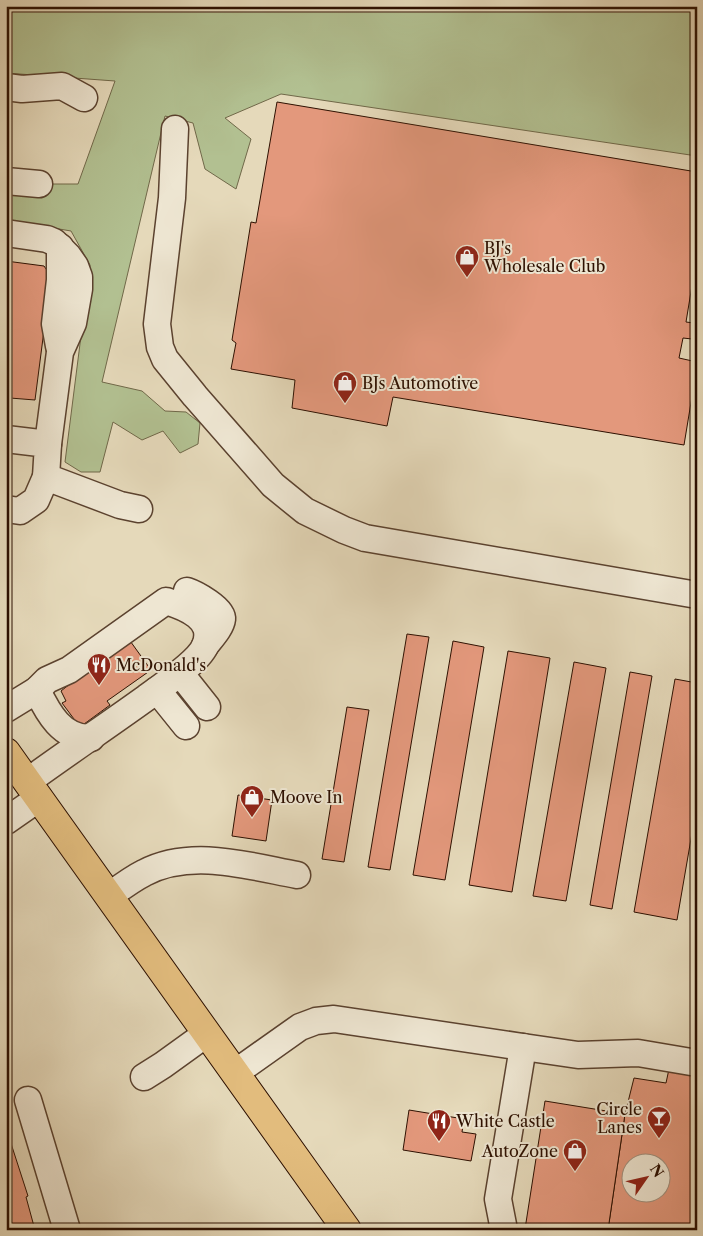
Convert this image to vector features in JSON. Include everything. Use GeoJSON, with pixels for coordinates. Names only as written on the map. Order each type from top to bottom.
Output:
{"type":"FeatureCollection","features":[{"type":"Feature","properties":{"kind":"main road"},"geometry":{"type":"LineString","coordinates":[[6,752],[346,1229]]}},
{"type":"Feature","properties":{"kind":"lane"},"geometry":{"type":"LineString","coordinates":[[6,87],[22,89],[62,86],[84,98]]}},
{"type":"Feature","properties":{"kind":"lane"},"geometry":{"type":"LineString","coordinates":[[175,129],[172,198],[157,324],[160,347],[165,359],[195,396],[273,485],[305,511],[336,527],[365,538],[697,595]]}},
{"type":"Feature","properties":{"kind":"lane"},"geometry":{"type":"LineString","coordinates":[[6,181],[39,184]]}},
{"type":"Feature","properties":{"kind":"lane"},"geometry":{"type":"LineString","coordinates":[[6,233],[47,239],[60,247],[75,266],[79,277],[79,289],[73,323],[60,352],[48,444],[46,476],[36,500],[20,511],[6,509]]}},
{"type":"Feature","properties":{"kind":"lane"},"geometry":{"type":"LineString","coordinates":[[6,439],[48,444]]}},
{"type":"Feature","properties":{"kind":"lane"},"geometry":{"type":"LineString","coordinates":[[46,476],[120,505],[139,509]]}},
{"type":"Feature","properties":{"kind":"lane"},"geometry":{"type":"LineString","coordinates":[[6,709],[37,690],[47,680],[69,670],[166,602],[193,612],[204,622],[208,632],[205,646],[180,673],[91,738],[33,790],[6,821]]}},
{"type":"Feature","properties":{"kind":"lane"},"geometry":{"type":"LineString","coordinates":[[180,673],[207,707]]}},
{"type":"Feature","properties":{"kind":"lane"},"geometry":{"type":"LineString","coordinates":[[37,690],[47,712],[65,730],[76,736],[91,738]]}},
{"type":"Feature","properties":{"kind":"lane"},"geometry":{"type":"LineString","coordinates":[[157,690],[186,726]]}},
{"type":"Feature","properties":{"kind":"lane"},"geometry":{"type":"LineString","coordinates":[[109,896],[145,872],[165,865],[188,861],[224,861],[297,875]]}},
{"type":"Feature","properties":{"kind":"lane"},"geometry":{"type":"LineString","coordinates":[[235,1073],[300,1027],[316,1021],[334,1018],[578,1054],[638,1053],[697,1063]]}},
{"type":"Feature","properties":{"kind":"lane"},"geometry":{"type":"LineString","coordinates":[[144,1077],[206,1034]]}},
{"type":"Feature","properties":{"kind":"lane"},"geometry":{"type":"LineString","coordinates":[[504,1230],[498,1199],[523,1046]]}},
{"type":"Feature","properties":{"kind":"lane"},"geometry":{"type":"LineString","coordinates":[[38,1109],[67,1230]]}},
{"type":"Feature","properties":{"kind":"green space"},"geometry":{"type":"Polygon","coordinates":[[[6,6],[697,6],[697,156],[281,94],[225,118],[251,139],[236,189],[205,169],[193,123],[165,116],[102,382],[142,391],[165,411],[186,412],[200,423],[198,444],[180,453],[163,431],[142,440],[113,422],[100,472],[81,472],[65,462],[90,265],[71,231],[6,220],[6,184],[78,184],[115,81],[6,73],[6,6]]]}},
{"type":"Feature","properties":{"kind":"building","name":"BJ's Wholesale Club"},"geometry":{"type":"Polygon","coordinates":[[[277,102],[697,172],[697,255],[686,322],[694,323],[692,339],[683,338],[679,358],[697,362],[697,366],[684,445],[393,397],[387,426],[292,408],[295,380],[231,369],[236,343],[232,340],[251,222],[256,223],[277,102]]]}},
{"type":"Feature","properties":{"kind":"building"},"geometry":{"type":"Polygon","coordinates":[[[6,261],[44,266],[53,279],[47,307],[35,400],[10,398],[6,400],[6,261]]]}},
{"type":"Feature","properties":{"kind":"building"},"geometry":{"type":"Polygon","coordinates":[[[407,634],[429,637],[390,870],[368,867],[407,634]]]}},
{"type":"Feature","properties":{"kind":"building","name":"McDonald's"},"geometry":{"type":"Polygon","coordinates":[[[128,638],[151,670],[107,701],[110,705],[80,727],[62,703],[66,701],[61,691],[128,638]]]}},
{"type":"Feature","properties":{"kind":"building"},"geometry":{"type":"Polygon","coordinates":[[[453,641],[484,647],[445,880],[413,875],[453,641]]]}},
{"type":"Feature","properties":{"kind":"building"},"geometry":{"type":"Polygon","coordinates":[[[508,651],[550,658],[512,892],[469,885],[508,651]]]}},
{"type":"Feature","properties":{"kind":"building"},"geometry":{"type":"Polygon","coordinates":[[[574,662],[606,668],[566,901],[533,896],[574,662]]]}},
{"type":"Feature","properties":{"kind":"building"},"geometry":{"type":"Polygon","coordinates":[[[630,672],[652,676],[612,909],[590,905],[630,672]]]}},
{"type":"Feature","properties":{"kind":"building"},"geometry":{"type":"Polygon","coordinates":[[[675,679],[697,683],[697,804],[677,920],[634,912],[675,679]]]}},
{"type":"Feature","properties":{"kind":"building"},"geometry":{"type":"Polygon","coordinates":[[[347,707],[369,710],[344,862],[322,859],[347,707]]]}},
{"type":"Feature","properties":{"kind":"building","name":"Moove In"},"geometry":{"type":"Polygon","coordinates":[[[238,795],[272,800],[266,841],[232,836],[238,795]]]}},
{"type":"Feature","properties":{"kind":"building","name":"Circle Lanes"},"geometry":{"type":"Polygon","coordinates":[[[669,1069],[697,1076],[697,1230],[608,1230],[625,1114],[634,1078],[666,1083],[669,1069]]]}},
{"type":"Feature","properties":{"kind":"building","name":"AutoZone"},"geometry":{"type":"Polygon","coordinates":[[[545,1101],[625,1114],[608,1230],[525,1229],[545,1101]]]}},
{"type":"Feature","properties":{"kind":"building","name":"White Castle"},"geometry":{"type":"Polygon","coordinates":[[[409,1110],[464,1119],[462,1132],[476,1134],[471,1161],[403,1150],[409,1110]]]}},
{"type":"Feature","properties":{"kind":"building"},"geometry":{"type":"Polygon","coordinates":[[[6,1128],[28,1196],[26,1197],[35,1230],[6,1230],[6,1128]]]}},
{"type":"Feature","properties":{"kind":"place","name":"BJ's Wholesale Club"},"geometry":{"type":"Point","coordinates":[467,278]}},
{"type":"Feature","properties":{"kind":"place","name":"BJs Automotive"},"geometry":{"type":"Point","coordinates":[345,404]}},
{"type":"Feature","properties":{"kind":"place","name":"McDonald's"},"geometry":{"type":"Point","coordinates":[99,686]}},
{"type":"Feature","properties":{"kind":"place","name":"Moove In"},"geometry":{"type":"Point","coordinates":[252,818]}},
{"type":"Feature","properties":{"kind":"place","name":"Circle Lanes"},"geometry":{"type":"Point","coordinates":[659,1139]}},
{"type":"Feature","properties":{"kind":"place","name":"White Castle"},"geometry":{"type":"Point","coordinates":[439,1142]}},
{"type":"Feature","properties":{"kind":"place","name":"AutoZone"},"geometry":{"type":"Point","coordinates":[575,1172]}}]}
